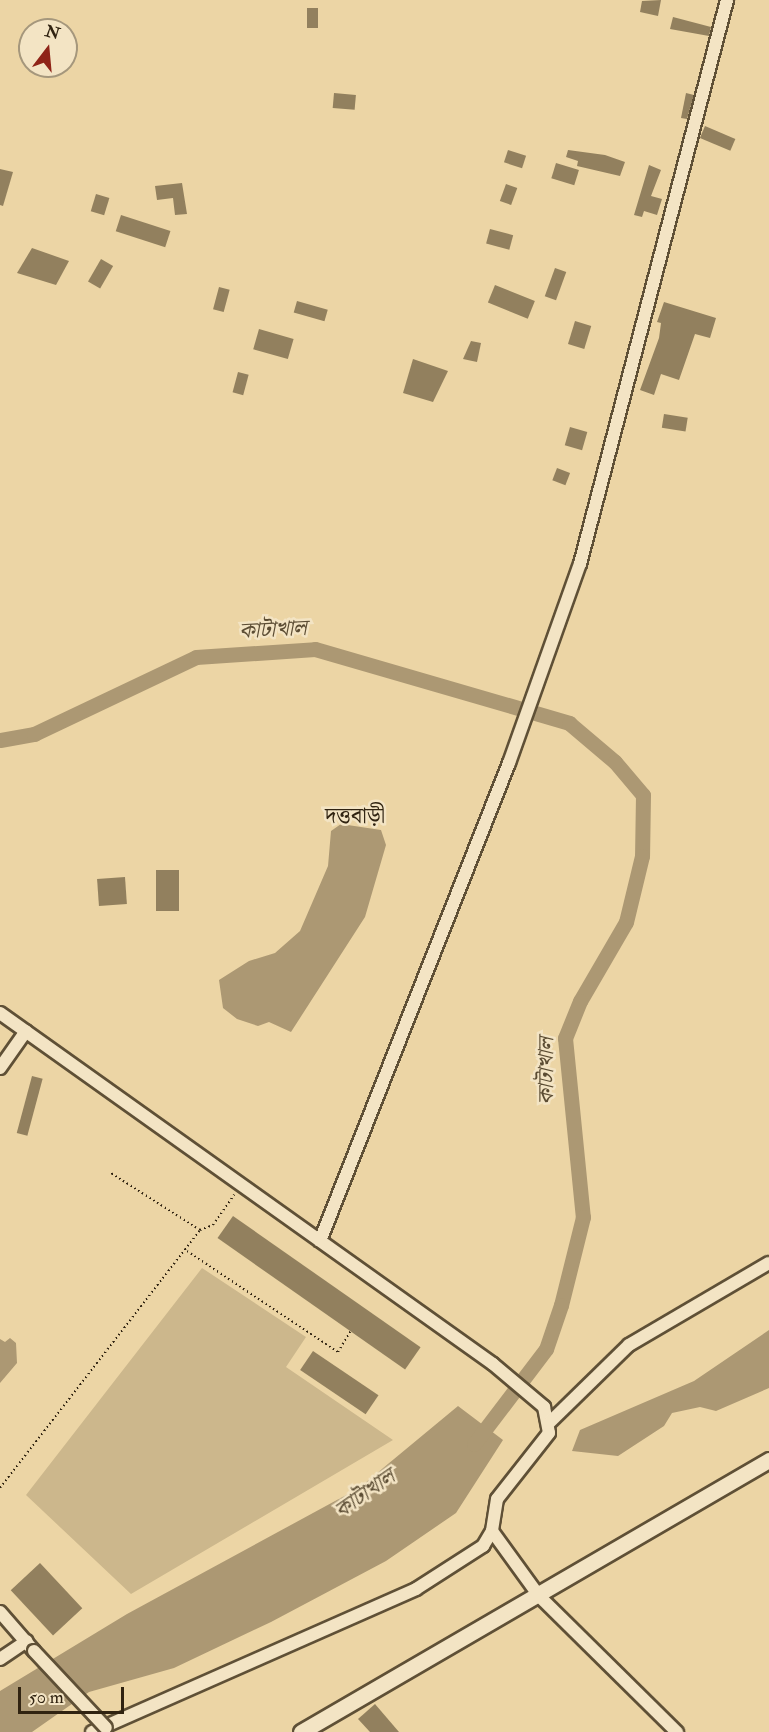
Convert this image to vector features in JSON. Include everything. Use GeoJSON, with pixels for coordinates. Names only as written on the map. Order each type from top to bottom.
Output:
{"type":"FeatureCollection","features":[{"type":"Feature","properties":{"kind":"street"},"geometry":{"type":"LineString","coordinates":[[320,1240],[509,763],[580,564],[727,0]]}},
{"type":"Feature","properties":{"kind":"street"},"geometry":{"type":"LineString","coordinates":[[0,1012],[493,1364],[544,1407],[550,1422]]}},
{"type":"Feature","properties":{"kind":"street"},"geometry":{"type":"LineString","coordinates":[[0,1068],[26,1031]]}},
{"type":"Feature","properties":{"kind":"street"},"geometry":{"type":"LineString","coordinates":[[92,1732],[416,1588],[483,1546],[492,1531],[497,1499],[545,1442],[550,1422],[629,1346],[769,1263]]}},
{"type":"Feature","properties":{"kind":"street"},"geometry":{"type":"LineString","coordinates":[[301,1732],[539,1596],[769,1460]]}},
{"type":"Feature","properties":{"kind":"street"},"geometry":{"type":"LineString","coordinates":[[492,1531],[539,1596],[677,1732]]}},
{"type":"Feature","properties":{"kind":"street"},"geometry":{"type":"LineString","coordinates":[[0,1612],[108,1730]]}},
{"type":"Feature","properties":{"kind":"street"},"geometry":{"type":"LineString","coordinates":[[0,1659],[31,1646]]}},
{"type":"Feature","properties":{"kind":"path"},"geometry":{"type":"LineString","coordinates":[[111,1173],[200,1230]]}},
{"type":"Feature","properties":{"kind":"path"},"geometry":{"type":"LineString","coordinates":[[0,1488],[200,1230],[213,1225],[242,1185]]}},
{"type":"Feature","properties":{"kind":"path"},"geometry":{"type":"LineString","coordinates":[[186,1250],[338,1352],[351,1330]]}},
{"type":"Feature","properties":{"kind":"shaded area"},"geometry":{"type":"Polygon","coordinates":[[[202,1268],[306,1337],[286,1367],[393,1440],[131,1594],[26,1495],[202,1268]]]}},
{"type":"Feature","properties":{"kind":"water"},"geometry":{"type":"Polygon","coordinates":[[[341,824],[381,830],[386,845],[365,917],[291,1032],[269,1022],[258,1026],[237,1019],[223,1008],[219,980],[249,961],[275,953],[300,931],[328,866],[331,831],[341,824]]]}},
{"type":"Feature","properties":{"kind":"water"},"geometry":{"type":"Polygon","coordinates":[[[769,1330],[769,1388],[716,1411],[700,1407],[672,1413],[664,1426],[618,1456],[572,1451],[580,1430],[694,1381],[769,1330]]]}},
{"type":"Feature","properties":{"kind":"water"},"geometry":{"type":"Polygon","coordinates":[[[10,1338],[16,1343],[17,1363],[0,1383],[0,1339],[5,1342],[10,1338]]]}},
{"type":"Feature","properties":{"kind":"water"},"geometry":{"type":"Polygon","coordinates":[[[458,1406],[503,1440],[456,1513],[386,1561],[271,1622],[174,1668],[89,1692],[32,1732],[0,1732],[0,1691],[127,1614],[359,1488],[458,1406]]]}},
{"type":"Feature","properties":{"kind":"building"},"geometry":{"type":"Polygon","coordinates":[[[661,0],[658,16],[640,12],[642,1],[661,0]]]}},
{"type":"Feature","properties":{"kind":"building"},"geometry":{"type":"Polygon","coordinates":[[[307,8],[318,8],[318,28],[307,28],[307,8]]]}},
{"type":"Feature","properties":{"kind":"building"},"geometry":{"type":"Polygon","coordinates":[[[673,17],[711,27],[709,36],[670,29],[673,17]]]}},
{"type":"Feature","properties":{"kind":"building"},"geometry":{"type":"Polygon","coordinates":[[[334,93],[356,95],[355,110],[333,108],[334,93]]]}},
{"type":"Feature","properties":{"kind":"building"},"geometry":{"type":"Polygon","coordinates":[[[686,93],[694,95],[687,119],[681,118],[686,93]]]}},
{"type":"Feature","properties":{"kind":"building"},"geometry":{"type":"Polygon","coordinates":[[[705,126],[735,139],[730,151],[700,138],[705,126]]]}},
{"type":"Feature","properties":{"kind":"building"},"geometry":{"type":"Polygon","coordinates":[[[508,150],[526,156],[522,168],[504,162],[508,150]]]}},
{"type":"Feature","properties":{"kind":"building"},"geometry":{"type":"Polygon","coordinates":[[[568,150],[605,155],[625,162],[620,176],[577,166],[578,161],[566,157],[568,150]]]}},
{"type":"Feature","properties":{"kind":"building"},"geometry":{"type":"Polygon","coordinates":[[[556,163],[579,170],[574,185],[551,178],[556,163]]]}},
{"type":"Feature","properties":{"kind":"building"},"geometry":{"type":"Polygon","coordinates":[[[649,165],[661,170],[651,196],[662,199],[657,215],[644,211],[642,217],[634,215],[649,165]]]}},
{"type":"Feature","properties":{"kind":"building"},"geometry":{"type":"Polygon","coordinates":[[[0,169],[13,172],[3,206],[0,205],[0,169]]]}},
{"type":"Feature","properties":{"kind":"building"},"geometry":{"type":"Polygon","coordinates":[[[182,183],[187,214],[175,215],[173,198],[157,200],[155,186],[182,183]]]}},
{"type":"Feature","properties":{"kind":"building"},"geometry":{"type":"Polygon","coordinates":[[[506,184],[517,188],[511,205],[500,201],[506,184]]]}},
{"type":"Feature","properties":{"kind":"building"},"geometry":{"type":"Polygon","coordinates":[[[96,194],[109,198],[104,215],[91,211],[96,194]]]}},
{"type":"Feature","properties":{"kind":"building"},"geometry":{"type":"Polygon","coordinates":[[[121,215],[170,231],[165,247],[116,231],[121,215]]]}},
{"type":"Feature","properties":{"kind":"building"},"geometry":{"type":"Polygon","coordinates":[[[490,229],[513,235],[509,250],[486,243],[490,229]]]}},
{"type":"Feature","properties":{"kind":"building"},"geometry":{"type":"Polygon","coordinates":[[[32,248],[69,261],[56,285],[17,273],[32,248]]]}},
{"type":"Feature","properties":{"kind":"building"},"geometry":{"type":"Polygon","coordinates":[[[101,259],[113,266],[100,289],[88,282],[101,259]]]}},
{"type":"Feature","properties":{"kind":"building"},"geometry":{"type":"Polygon","coordinates":[[[555,268],[566,272],[556,300],[545,296],[555,268]]]}},
{"type":"Feature","properties":{"kind":"building"},"geometry":{"type":"Polygon","coordinates":[[[495,285],[535,301],[528,319],[488,303],[495,285]]]}},
{"type":"Feature","properties":{"kind":"building"},"geometry":{"type":"Polygon","coordinates":[[[219,287],[230,290],[224,312],[213,309],[219,287]]]}},
{"type":"Feature","properties":{"kind":"building"},"geometry":{"type":"Polygon","coordinates":[[[297,301],[328,310],[324,321],[294,313],[297,301]]]}},
{"type":"Feature","properties":{"kind":"building"},"geometry":{"type":"Polygon","coordinates":[[[664,302],[716,318],[710,338],[695,334],[679,380],[661,374],[654,395],[640,390],[659,338],[661,323],[657,322],[664,302]]]}},
{"type":"Feature","properties":{"kind":"building"},"geometry":{"type":"Polygon","coordinates":[[[575,321],[591,326],[584,349],[568,344],[575,321]]]}},
{"type":"Feature","properties":{"kind":"building"},"geometry":{"type":"Polygon","coordinates":[[[259,329],[294,339],[288,359],[253,349],[259,329]]]}},
{"type":"Feature","properties":{"kind":"building"},"geometry":{"type":"Polygon","coordinates":[[[471,341],[481,343],[477,362],[463,359],[471,341]]]}},
{"type":"Feature","properties":{"kind":"building"},"geometry":{"type":"Polygon","coordinates":[[[413,359],[448,371],[433,402],[403,393],[413,359]]]}},
{"type":"Feature","properties":{"kind":"building"},"geometry":{"type":"Polygon","coordinates":[[[238,372],[249,375],[243,395],[233,392],[238,372]]]}},
{"type":"Feature","properties":{"kind":"building"},"geometry":{"type":"Polygon","coordinates":[[[664,414],[688,418],[686,432],[662,428],[664,414]]]}},
{"type":"Feature","properties":{"kind":"building"},"geometry":{"type":"Polygon","coordinates":[[[570,427],[587,432],[582,450],[565,445],[570,427]]]}},
{"type":"Feature","properties":{"kind":"building"},"geometry":{"type":"Polygon","coordinates":[[[557,468],[570,473],[565,485],[552,480],[557,468]]]}},
{"type":"Feature","properties":{"kind":"building"},"geometry":{"type":"Polygon","coordinates":[[[156,870],[179,870],[179,911],[156,911],[156,870]]]}},
{"type":"Feature","properties":{"kind":"building"},"geometry":{"type":"Polygon","coordinates":[[[125,877],[127,904],[99,906],[97,879],[125,877]]]}},
{"type":"Feature","properties":{"kind":"building"},"geometry":{"type":"Polygon","coordinates":[[[32,1076],[43,1079],[27,1136],[17,1133],[32,1076]]]}},
{"type":"Feature","properties":{"kind":"building"},"geometry":{"type":"Polygon","coordinates":[[[233,1216],[421,1347],[405,1369],[218,1238],[233,1216]]]}},
{"type":"Feature","properties":{"kind":"building"},"geometry":{"type":"Polygon","coordinates":[[[313,1351],[378,1395],[366,1414],[300,1370],[313,1351]]]}},
{"type":"Feature","properties":{"kind":"building"},"geometry":{"type":"Polygon","coordinates":[[[40,1563],[82,1608],[53,1636],[11,1590],[40,1563]]]}},
{"type":"Feature","properties":{"kind":"building"},"geometry":{"type":"Polygon","coordinates":[[[375,1704],[399,1732],[370,1732],[358,1719],[375,1704]]]}},
{"type":"Feature","properties":{"kind":"waterway","name":"কাটাখাল"},"geometry":{"type":"LineString","coordinates":[[0,740],[34,734],[196,657],[315,649],[569,723],[615,762],[643,795],[642,856],[626,922],[580,1001],[565,1038],[583,1217],[561,1305],[546,1349],[474,1444]]}},
{"type":"Feature","properties":{"kind":"district","name":"দত্তবাড়ী"},"geometry":{"type":"Point","coordinates":[355,817]}}]}
